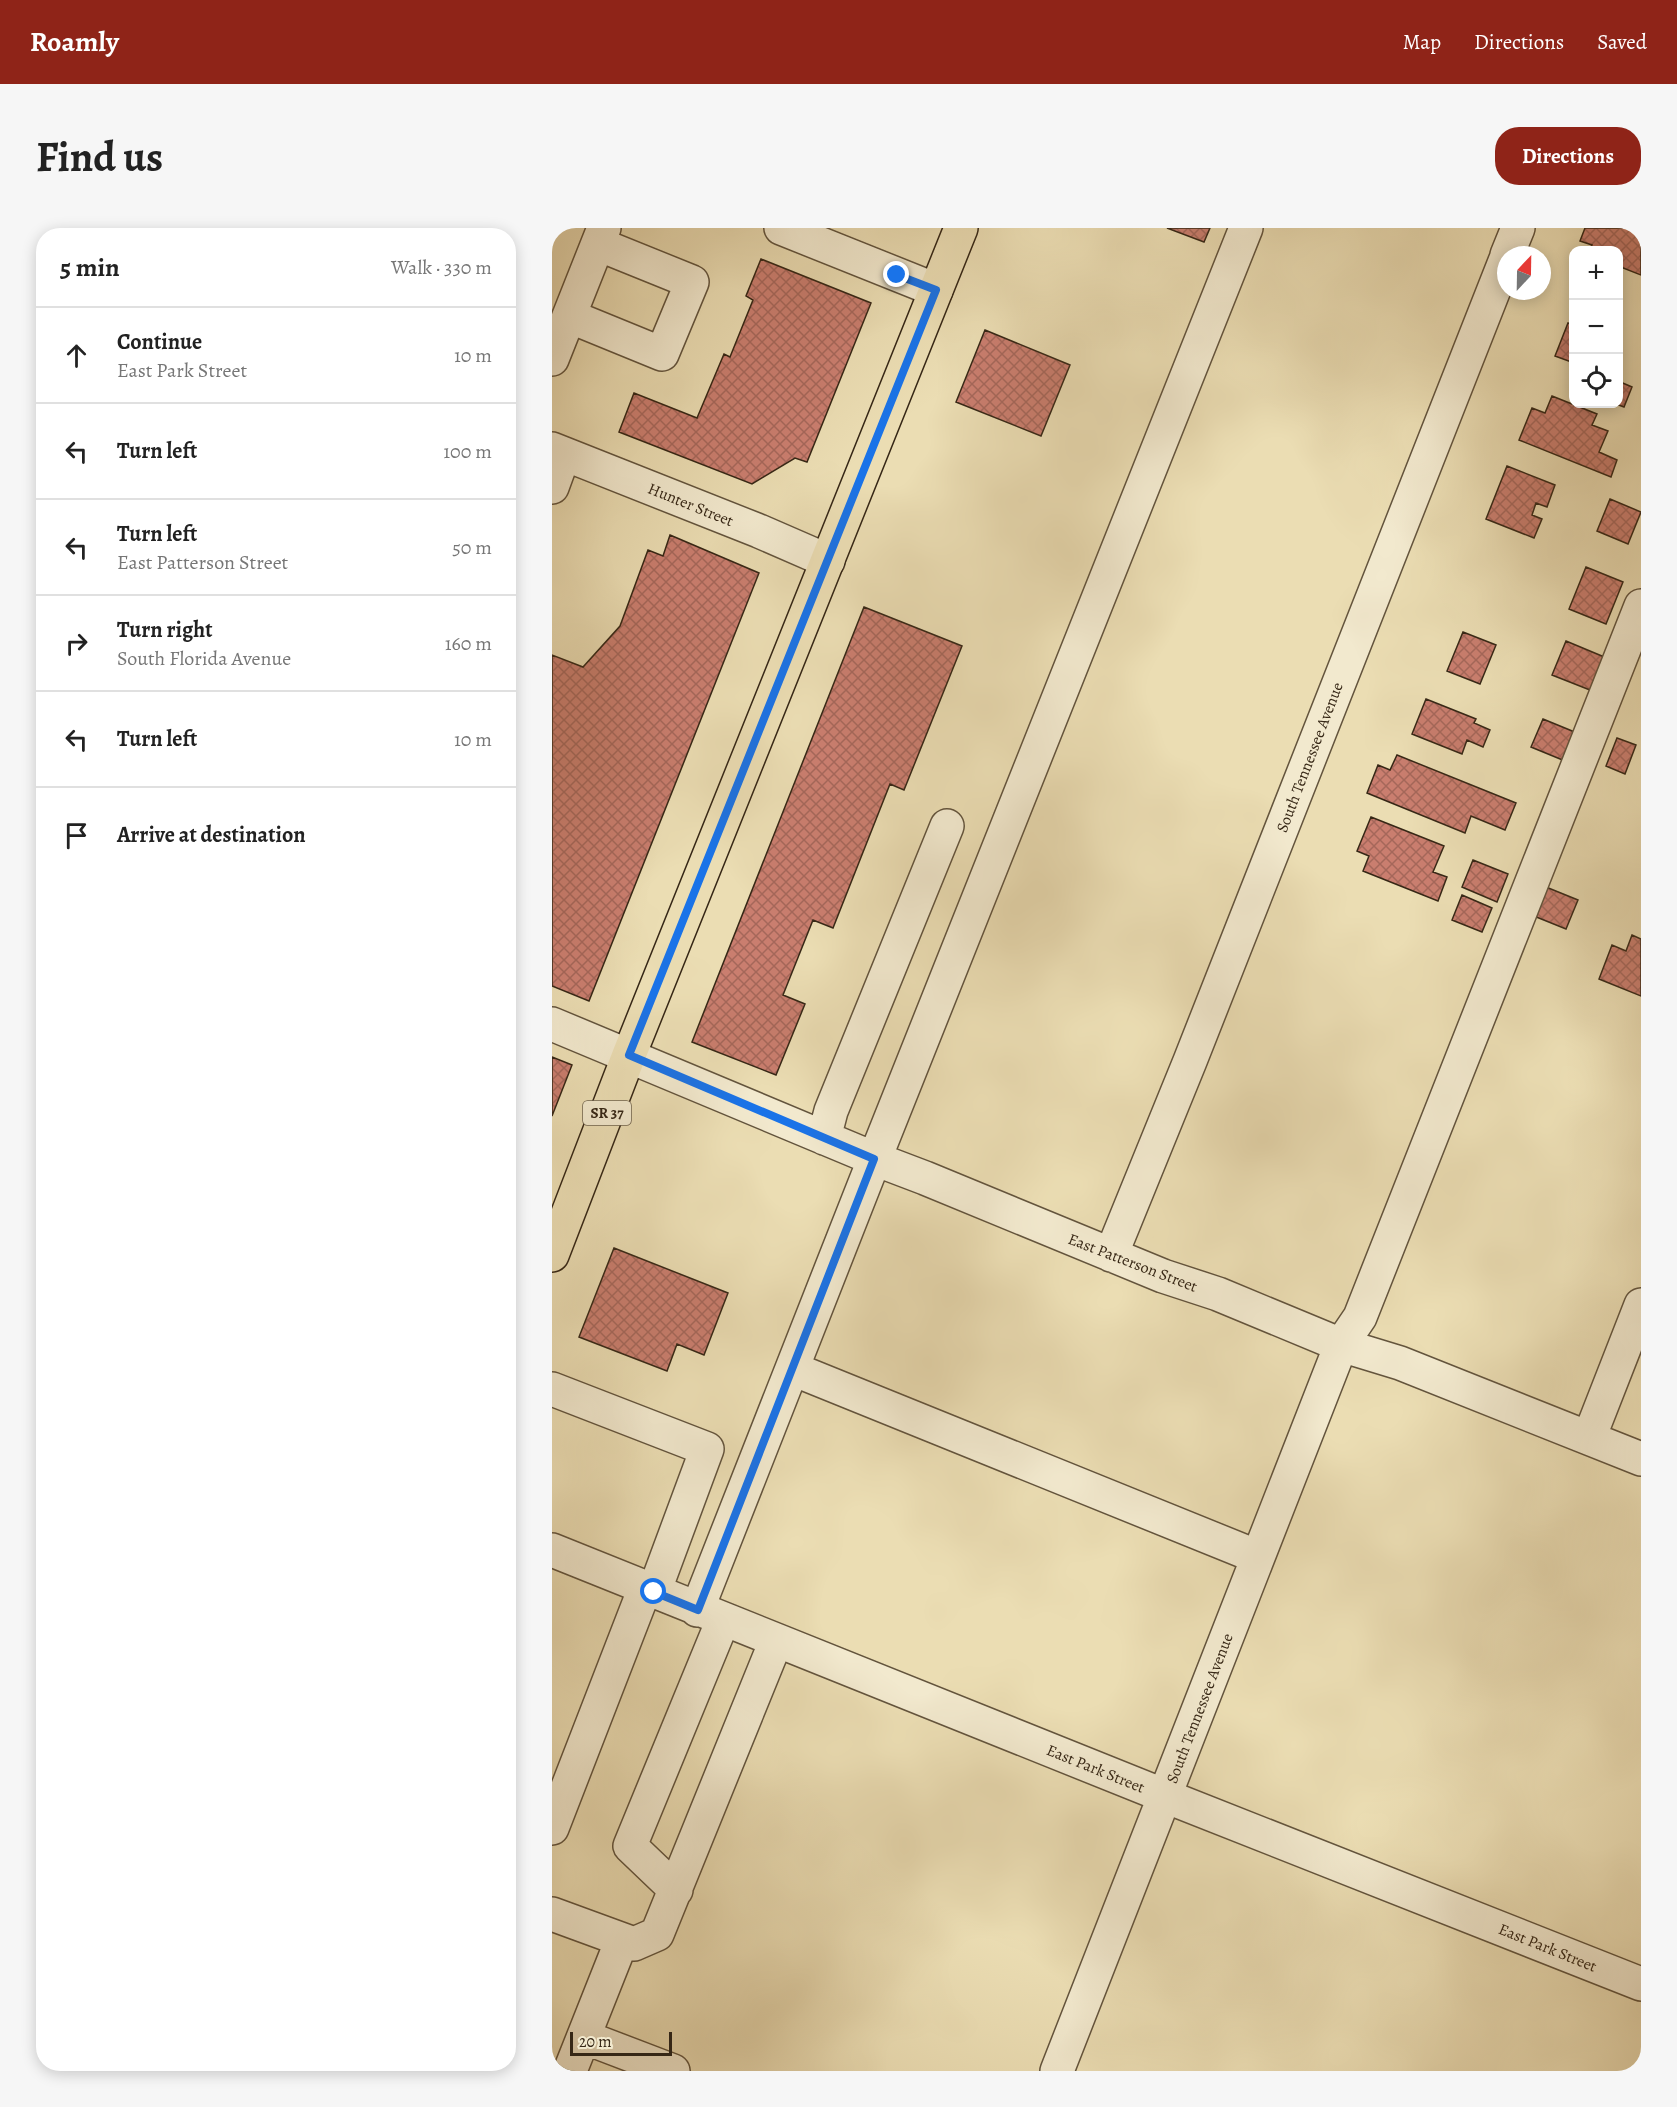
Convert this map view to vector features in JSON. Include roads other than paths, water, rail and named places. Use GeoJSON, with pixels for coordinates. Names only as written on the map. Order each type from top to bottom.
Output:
{"type":"FeatureCollection","features":[{"type":"Feature","properties":{"kind":"main road","name":"SR 37"},"geometry":{"type":"LineString","coordinates":[[552,1255],[629,1055],[961,228]]}},
{"type":"Feature","properties":{"kind":"street"},"geometry":{"type":"LineString","coordinates":[[781,228],[936,290]]}},
{"type":"Feature","properties":{"kind":"street"},"geometry":{"type":"LineString","coordinates":[[676,1890],[630,1846],[793,1369],[874,1159],[1246,228]]}},
{"type":"Feature","properties":{"kind":"street","name":"South Tennessee Avenue"},"geometry":{"type":"LineString","coordinates":[[1511,246],[1518,228]]}},
{"type":"Feature","properties":{"kind":"street"},"geometry":{"type":"LineString","coordinates":[[552,359],[569,316],[601,236],[692,282],[662,354],[569,316]]}},
{"type":"Feature","properties":{"kind":"street","name":"South Tennessee Avenue"},"geometry":{"type":"LineString","coordinates":[[1111,1255],[1497,282]]}},
{"type":"Feature","properties":{"kind":"street"},"geometry":{"type":"LineString","coordinates":[[552,487],[558,451]]}},
{"type":"Feature","properties":{"kind":"street","name":"Hunter Street"},"geometry":{"type":"LineString","coordinates":[[558,451],[828,561]]}},
{"type":"Feature","properties":{"kind":"street","name":"South Tennessee Avenue"},"geometry":{"type":"LineString","coordinates":[[1057,2071],[1341,1345],[1360,1317],[1641,606]]}},
{"type":"Feature","properties":{"kind":"street"},"geometry":{"type":"LineString","coordinates":[[824,1138],[831,1112],[947,826]]}},
{"type":"Feature","properties":{"kind":"street","name":"East Patterson Street"},"geometry":{"type":"LineString","coordinates":[[552,1024],[874,1159],[1163,1276],[1218,1294],[1341,1345],[1401,1363],[1641,1459]]}},
{"type":"Feature","properties":{"kind":"street"},"geometry":{"type":"LineString","coordinates":[[1589,1438],[1641,1305]]}},
{"type":"Feature","properties":{"kind":"street"},"geometry":{"type":"LineString","coordinates":[[793,1369],[1258,1557]]}},
{"type":"Feature","properties":{"kind":"street"},"geometry":{"type":"LineString","coordinates":[[552,1389],[707,1449],[552,1828]]}},
{"type":"Feature","properties":{"kind":"street","name":"East Park Street"},"geometry":{"type":"LineString","coordinates":[[552,1550],[710,1615],[1641,1984]]}},
{"type":"Feature","properties":{"kind":"street"},"geometry":{"type":"LineString","coordinates":[[552,1914],[634,1944],[657,1934],[776,1641]]}},
{"type":"Feature","properties":{"kind":"street"},"geometry":{"type":"LineString","coordinates":[[570,2071],[622,1940]]}},
{"type":"Feature","properties":{"kind":"street"},"geometry":{"type":"LineString","coordinates":[[584,2037],[673,2071]]}}]}
